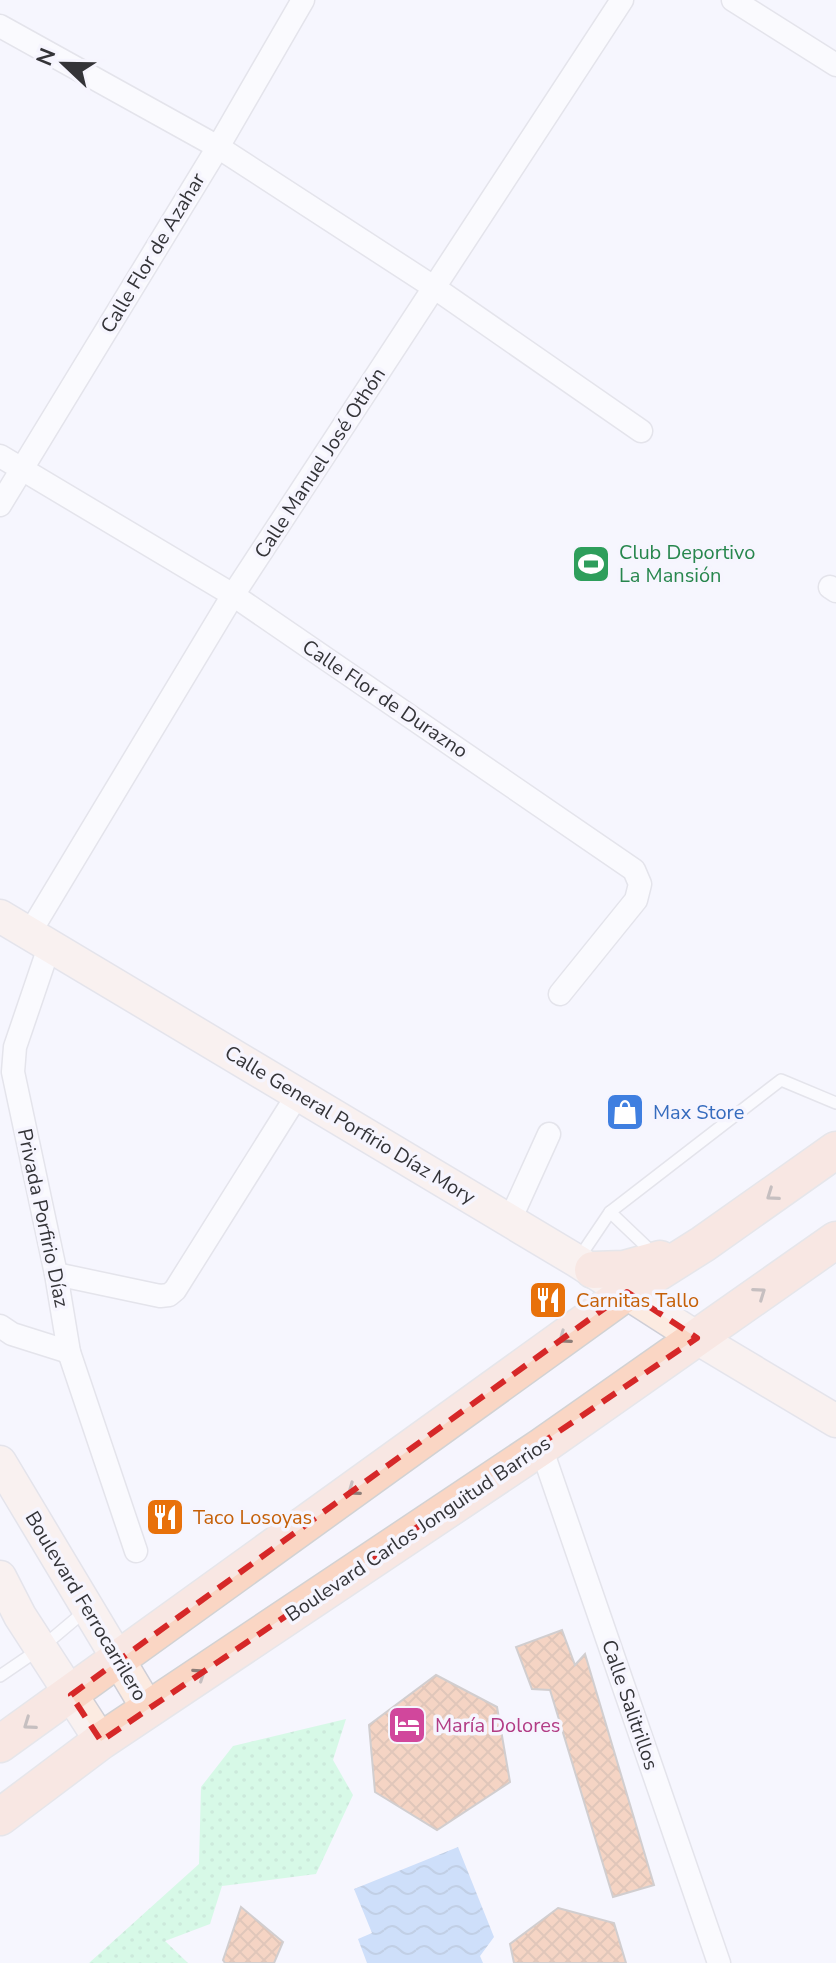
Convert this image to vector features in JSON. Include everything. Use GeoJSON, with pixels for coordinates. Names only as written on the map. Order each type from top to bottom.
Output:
{"type":"FeatureCollection","features":[{"type":"Feature","properties":{"kind":"main road"},"geometry":{"type":"LineString","coordinates":[[0,1744],[627,1292],[703,1244],[836,1150]]}},
{"type":"Feature","properties":{"kind":"main road","name":"Boulevard Carlos Jonguitud Barrios"},"geometry":{"type":"LineString","coordinates":[[0,1817],[101,1741],[541,1447],[836,1240]]}},
{"type":"Feature","properties":{"kind":"main road"},"geometry":{"type":"LineString","coordinates":[[585,1265],[624,1269],[703,1244]]}},
{"type":"Feature","properties":{"kind":"street","name":"Calle Flor de Azahar"},"geometry":{"type":"LineString","coordinates":[[0,505],[218,147],[303,0]]}},
{"type":"Feature","properties":{"kind":"street","name":"Calle Manuel José Othón"},"geometry":{"type":"LineString","coordinates":[[39,940],[233,595],[622,0]]}},
{"type":"Feature","properties":{"kind":"street"},"geometry":{"type":"LineString","coordinates":[[733,0],[836,65]]}},
{"type":"Feature","properties":{"kind":"street"},"geometry":{"type":"LineString","coordinates":[[0,26],[218,147],[435,288],[641,431]]}},
{"type":"Feature","properties":{"kind":"street","name":"Calle Flor de Durazno"},"geometry":{"type":"LineString","coordinates":[[0,456],[233,595],[634,870],[640,884],[636,900],[560,994]]}},
{"type":"Feature","properties":{"kind":"street","name":"Calle General Porfirio Díaz Mory"},"geometry":{"type":"LineString","coordinates":[[0,916],[585,1265],[697,1338],[836,1421]]}},
{"type":"Feature","properties":{"kind":"street","name":"Privada Porfirio Díaz"},"geometry":{"type":"LineString","coordinates":[[39,940],[15,1047],[13,1072],[56,1274],[69,1352],[136,1551]]}},
{"type":"Feature","properties":{"kind":"street"},"geometry":{"type":"LineString","coordinates":[[56,1274],[160,1296],[169,1295],[298,1094]]}},
{"type":"Feature","properties":{"kind":"street"},"geometry":{"type":"LineString","coordinates":[[510,1220],[549,1134]]}},
{"type":"Feature","properties":{"kind":"street"},"geometry":{"type":"LineString","coordinates":[[0,1326],[12,1334],[69,1352]]}},
{"type":"Feature","properties":{"kind":"street","name":"Calle Salitrillos"},"geometry":{"type":"LineString","coordinates":[[541,1447],[719,1963]]}},
{"type":"Feature","properties":{"kind":"street","name":"Boulevard Ferrocarrilero"},"geometry":{"type":"LineString","coordinates":[[0,1462],[148,1709]]}},
{"type":"Feature","properties":{"kind":"street"},"geometry":{"type":"LineString","coordinates":[[0,1577],[20,1616],[101,1741]]}},
{"type":"Feature","properties":{"kind":"lane"},"geometry":{"type":"LineString","coordinates":[[585,1265],[610,1212],[781,1080],[836,1103]]}},
{"type":"Feature","properties":{"kind":"lane"},"geometry":{"type":"LineString","coordinates":[[610,1212],[658,1259]]}},
{"type":"Feature","properties":{"kind":"lane"},"geometry":{"type":"LineString","coordinates":[[0,1676],[41,1648],[88,1609]]}},
{"type":"Feature","properties":{"kind":"highlighted area"},"geometry":{"type":"Polygon","coordinates":[[[627,1292],[697,1338],[101,1741],[71,1695],[627,1292]]]}},
{"type":"Feature","properties":{"kind":"green space"},"geometry":{"type":"Polygon","coordinates":[[[346,1719],[333,1760],[353,1795],[316,1874],[222,1886],[210,1924],[165,1941],[188,1963],[89,1963],[199,1864],[201,1787],[233,1746],[346,1719]]]}},
{"type":"Feature","properties":{"kind":"water"},"geometry":{"type":"Polygon","coordinates":[[[458,1847],[494,1937],[480,1956],[483,1963],[367,1963],[358,1939],[372,1933],[354,1889],[458,1847]]]}},
{"type":"Feature","properties":{"kind":"building"},"geometry":{"type":"Polygon","coordinates":[[[562,1630],[575,1665],[585,1654],[654,1885],[613,1897],[550,1690],[532,1689],[516,1647],[562,1630]]]}},
{"type":"Feature","properties":{"kind":"building"},"geometry":{"type":"Polygon","coordinates":[[[436,1675],[497,1707],[510,1782],[437,1830],[375,1792],[369,1725],[436,1675]]]}},
{"type":"Feature","properties":{"kind":"building"},"geometry":{"type":"Polygon","coordinates":[[[241,1907],[283,1942],[274,1963],[225,1963],[223,1960],[241,1907]]]}},
{"type":"Feature","properties":{"kind":"building"},"geometry":{"type":"Polygon","coordinates":[[[558,1908],[614,1923],[626,1963],[514,1963],[510,1944],[558,1908]]]}},
{"type":"Feature","properties":{"kind":"place","name":"Club Deportivo La Mansión"},"geometry":{"type":"Point","coordinates":[591,564]}},
{"type":"Feature","properties":{"kind":"place","name":"Max Store"},"geometry":{"type":"Point","coordinates":[625,1112]}},
{"type":"Feature","properties":{"kind":"place","name":"Carnitas Tallo"},"geometry":{"type":"Point","coordinates":[548,1300]}},
{"type":"Feature","properties":{"kind":"place","name":"Taco Losoyas"},"geometry":{"type":"Point","coordinates":[165,1517]}},
{"type":"Feature","properties":{"kind":"place","name":"María Dolores"},"geometry":{"type":"Point","coordinates":[407,1725]}}]}
